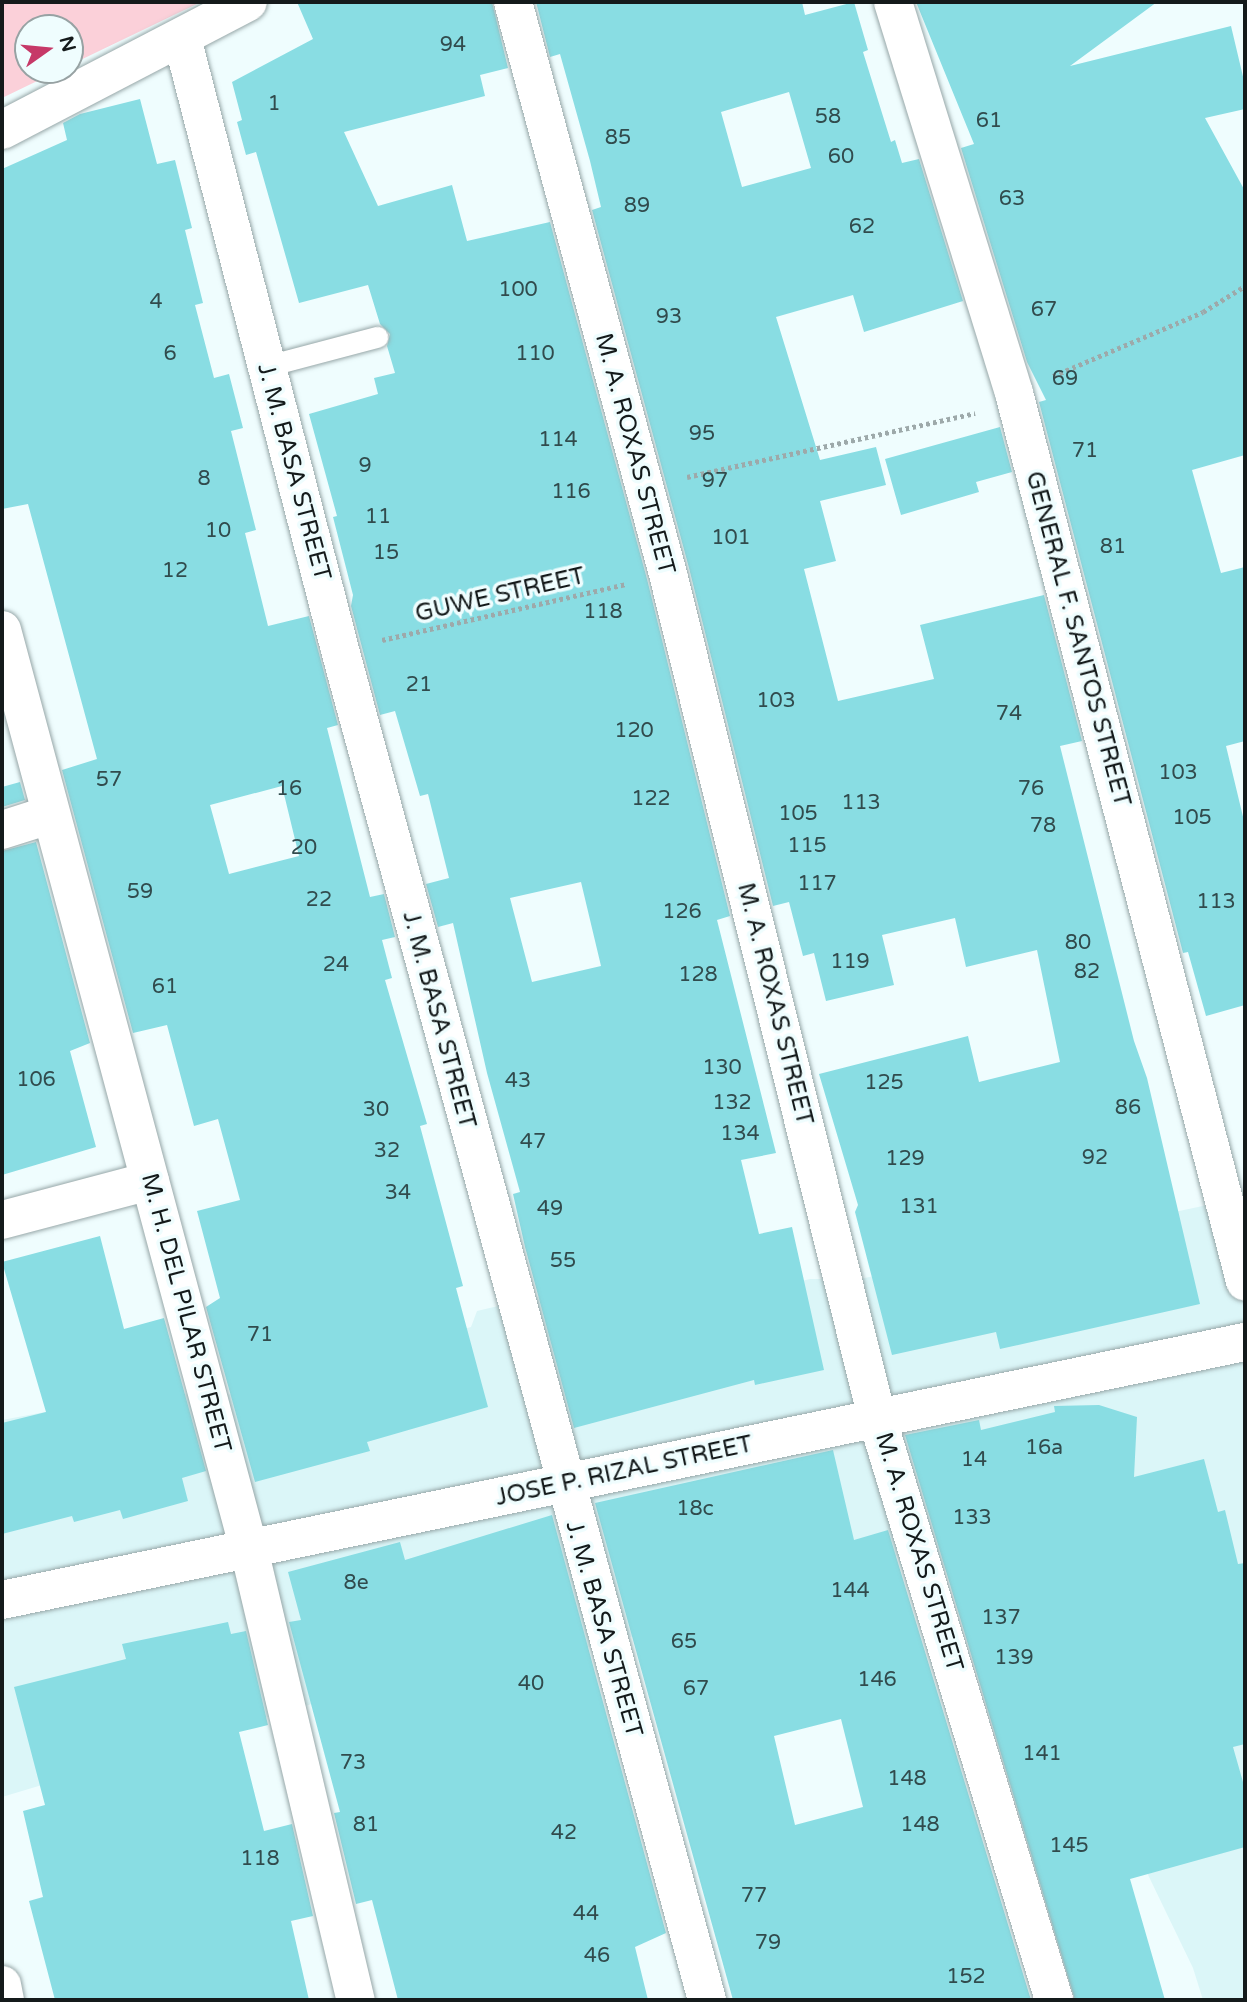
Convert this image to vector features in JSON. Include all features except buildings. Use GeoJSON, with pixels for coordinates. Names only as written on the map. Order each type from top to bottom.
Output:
{"type":"FeatureCollection","features":[{"type":"Feature","properties":{"kind":"street"},"geometry":{"type":"LineString","coordinates":[[2,131],[248,2]]}},
{"type":"Feature","properties":{"kind":"street","name":"M. A. ROXAS STREET"},"geometry":{"type":"LineString","coordinates":[[513,2],[645,486],[877,1418],[1054,2000]]}},
{"type":"Feature","properties":{"kind":"street","name":"GENERAL F. SANTOS STREET"},"geometry":{"type":"LineString","coordinates":[[892,2],[1015,399],[1245,1281]]}},
{"type":"Feature","properties":{"kind":"street","name":"J. M. BASA STREET"},"geometry":{"type":"LineString","coordinates":[[182,38],[340,650],[563,1483],[707,2000]]}},
{"type":"Feature","properties":{"kind":"street","name":"M. H. DEL PILAR STREET"},"geometry":{"type":"LineString","coordinates":[[2,630],[49,815],[249,1549],[356,2000]]}},
{"type":"Feature","properties":{"kind":"street"},"geometry":{"type":"LineString","coordinates":[[2,830],[49,815]]}},
{"type":"Feature","properties":{"kind":"street"},"geometry":{"type":"LineString","coordinates":[[2,1220],[150,1181]]}},
{"type":"Feature","properties":{"kind":"street","name":"JOSE P. RIZAL STREET"},"geometry":{"type":"LineString","coordinates":[[2,1600],[1245,1342]]}},
{"type":"Feature","properties":{"kind":"street"},"geometry":{"type":"LineString","coordinates":[[2,1985],[5,2000]]}},
{"type":"Feature","properties":{"kind":"lane"},"geometry":{"type":"LineString","coordinates":[[267,366],[377,337]]}},
{"type":"Feature","properties":{"kind":"path"},"geometry":{"type":"LineString","coordinates":[[645,486],[1015,399],[1203,312],[1245,286]]}},
{"type":"Feature","properties":{"kind":"path","name":"GUWE STREET"},"geometry":{"type":"LineString","coordinates":[[340,650],[667,574]]}},
{"type":"Feature","properties":{"kind":"shaded area"},"geometry":{"type":"Polygon","coordinates":[[[2,2],[201,2],[84,58],[84,14],[14,14],[14,84],[31,84],[2,98],[2,2]]]}},
{"type":"Feature","properties":{"kind":"shaded area"},"geometry":{"type":"Polygon","coordinates":[[[1245,1197],[1245,2000],[1203,2000],[1193,1968],[1108,1792],[988,1559],[906,1580],[897,1556],[682,1624],[574,1651],[315,1703],[2,1797],[2,1420],[158,1391],[220,1397],[471,1327],[477,1311],[632,1275],[713,1301],[810,1279],[860,1279],[1245,1197]]]}}]}
